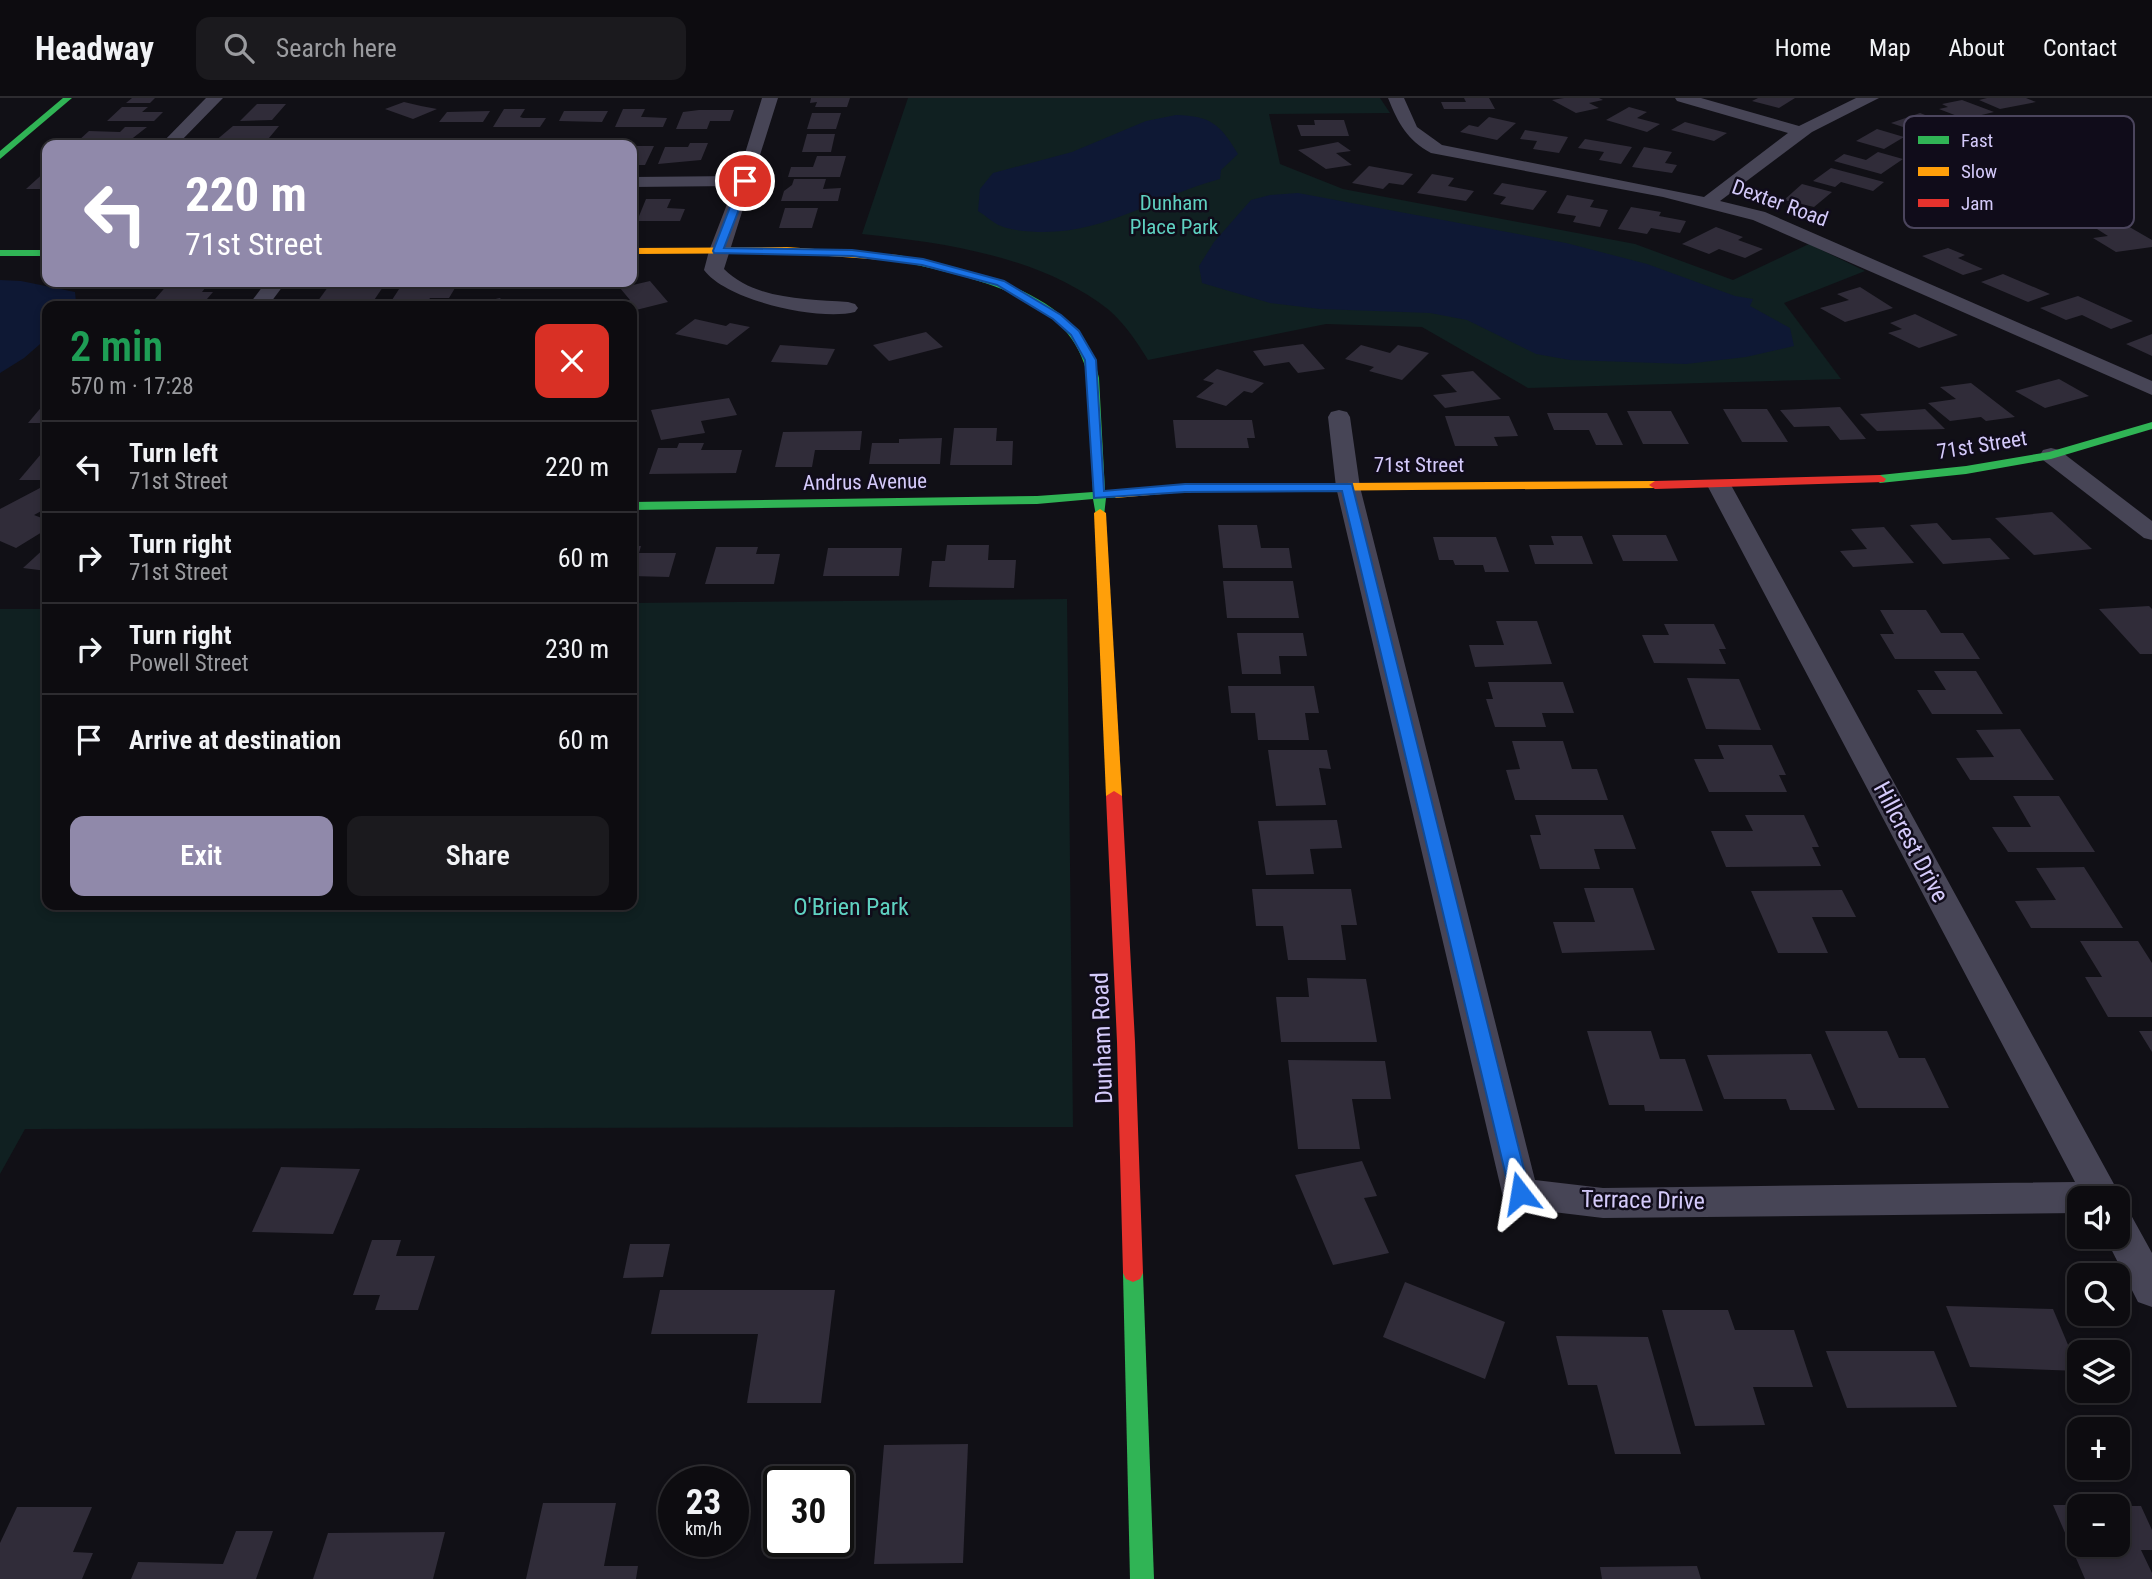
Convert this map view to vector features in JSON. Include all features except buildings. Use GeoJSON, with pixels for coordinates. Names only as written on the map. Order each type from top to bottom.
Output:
{"type":"FeatureCollection","features":[{"type":"Feature","properties":{"kind":"street"},"geometry":{"type":"LineString","coordinates":[[0,156],[68,98]]}},
{"type":"Feature","properties":{"kind":"street"},"geometry":{"type":"LineString","coordinates":[[173,140],[215,98]]}},
{"type":"Feature","properties":{"kind":"street"},"geometry":{"type":"LineString","coordinates":[[770,98],[745,181],[713,270],[721,281],[737,289],[803,305],[848,308]]}},
{"type":"Feature","properties":{"kind":"street","name":"Dexter Road"},"geometry":{"type":"LineString","coordinates":[[1396,98],[1409,130],[1415,137],[1437,149],[1708,202],[1759,216],[2152,389]]}},
{"type":"Feature","properties":{"kind":"street"},"geometry":{"type":"LineString","coordinates":[[1683,98],[1803,132]]}},
{"type":"Feature","properties":{"kind":"street"},"geometry":{"type":"LineString","coordinates":[[1708,202],[1755,163],[1803,132],[1858,102],[1871,98]]}},
{"type":"Feature","properties":{"kind":"street"},"geometry":{"type":"LineString","coordinates":[[637,182],[745,181]]}},
{"type":"Feature","properties":{"kind":"street"},"geometry":{"type":"LineString","coordinates":[[637,251],[865,254],[923,262],[1000,283],[1057,317],[1075,334],[1091,360],[1098,495]]}},
{"type":"Feature","properties":{"kind":"street"},"geometry":{"type":"LineString","coordinates":[[0,253],[42,253]]}},
{"type":"Feature","properties":{"kind":"street","name":"Terrace Drive"},"geometry":{"type":"LineString","coordinates":[[1339,417],[1348,487],[1520,1193],[1603,1203],[2067,1207]]}},
{"type":"Feature","properties":{"kind":"street","name":"71st Street"},"geometry":{"type":"LineString","coordinates":[[1098,495],[1185,488],[1794,484],[1908,477],[2051,455],[2152,425]]}},
{"type":"Feature","properties":{"kind":"street"},"geometry":{"type":"LineString","coordinates":[[2051,455],[2152,533]]}},
{"type":"Feature","properties":{"kind":"street","name":"Hillcrest Drive"},"geometry":{"type":"LineString","coordinates":[[1718,485],[2097,1186]]}},
{"type":"Feature","properties":{"kind":"street","name":"Andrus Avenue"},"geometry":{"type":"LineString","coordinates":[[637,506],[1037,500],[1098,495]]}},
{"type":"Feature","properties":{"kind":"street","name":"Dunham Road"},"geometry":{"type":"LineString","coordinates":[[1098,495],[1126,1041],[1142,1579]]}},
{"type":"Feature","properties":{"kind":"street","name":"Hillcrest Drive"},"geometry":{"type":"LineString","coordinates":[[2130,1248],[2152,1290]]}},
{"type":"Feature","properties":{"kind":"green space","name":"Dunham Place Park"},"geometry":{"type":"Polygon","coordinates":[[[908,98],[1380,98],[1390,113],[1269,114],[1280,164],[1343,189],[1635,244],[1733,280],[1809,244],[1865,271],[1784,303],[1841,379],[1528,388],[1422,327],[1326,324],[1148,360],[1109,310],[1053,277],[991,255],[926,242],[862,234],[908,98]]]}},
{"type":"Feature","properties":{"kind":"green space","name":"O'Brien Park"},"geometry":{"type":"Polygon","coordinates":[[[1067,599],[1073,1127],[25,1129],[0,1174],[0,609],[42,609],[42,910],[637,910],[637,603],[1067,599]]]}},
{"type":"Feature","properties":{"kind":"water"},"geometry":{"type":"Polygon","coordinates":[[[1176,115],[1206,120],[1220,129],[1232,144],[1238,154],[1221,170],[1220,179],[1112,219],[1067,230],[1039,232],[1011,229],[998,225],[978,211],[980,189],[993,173],[1072,152],[1146,121],[1176,115]]]}},
{"type":"Feature","properties":{"kind":"water"},"geometry":{"type":"Polygon","coordinates":[[[1298,193],[1566,243],[1647,264],[1735,296],[1753,299],[1750,306],[1790,328],[1794,346],[1746,357],[1686,364],[1570,360],[1536,354],[1467,320],[1430,313],[1320,309],[1270,303],[1202,283],[1199,266],[1214,242],[1251,200],[1270,195],[1298,193]]]}},
{"type":"Feature","properties":{"kind":"water"},"geometry":{"type":"Polygon","coordinates":[[[0,280],[21,281],[75,292],[76,301],[42,301],[42,342],[0,373],[0,280]]]}},
{"type":"Feature","properties":{"kind":"traffic: fast"},"geometry":{"type":"LineString","coordinates":[[0,156],[68,98]]}},
{"type":"Feature","properties":{"kind":"traffic: fast"},"geometry":{"type":"LineString","coordinates":[[0,253],[42,253]]}},
{"type":"Feature","properties":{"kind":"traffic: fast"},"geometry":{"type":"LineString","coordinates":[[898,258],[981,278],[1009,289],[1060,320],[1078,340],[1090,364],[1094,386],[1100,513]]}},
{"type":"Feature","properties":{"kind":"traffic: fast"},"geometry":{"type":"LineString","coordinates":[[1880,479],[1966,470],[2051,455],[2152,425]]}},
{"type":"Feature","properties":{"kind":"traffic: fast"},"geometry":{"type":"LineString","coordinates":[[637,506],[1037,500],[1116,494]]}},
{"type":"Feature","properties":{"kind":"traffic: fast"},"geometry":{"type":"LineString","coordinates":[[1133,1273],[1142,1579]]}},
{"type":"Feature","properties":{"kind":"traffic: slow"},"geometry":{"type":"LineString","coordinates":[[637,251],[787,250],[898,258]]}},
{"type":"Feature","properties":{"kind":"traffic: slow"},"geometry":{"type":"LineString","coordinates":[[1116,494],[1185,488],[1655,485]]}},
{"type":"Feature","properties":{"kind":"traffic: slow"},"geometry":{"type":"LineString","coordinates":[[1100,513],[1114,796]]}},
{"type":"Feature","properties":{"kind":"traffic: jam"},"geometry":{"type":"LineString","coordinates":[[1655,485],[1880,479]]}},
{"type":"Feature","properties":{"kind":"traffic: jam"},"geometry":{"type":"LineString","coordinates":[[1114,796],[1126,1042],[1133,1273]]}},
{"type":"Feature","properties":{"kind":"route"},"geometry":{"type":"LineString","coordinates":[[745,181],[718,251],[852,253],[923,262],[1000,283],[1057,317],[1075,334],[1091,360],[1098,495],[1185,488],[1348,487],[1520,1193]]}}]}
